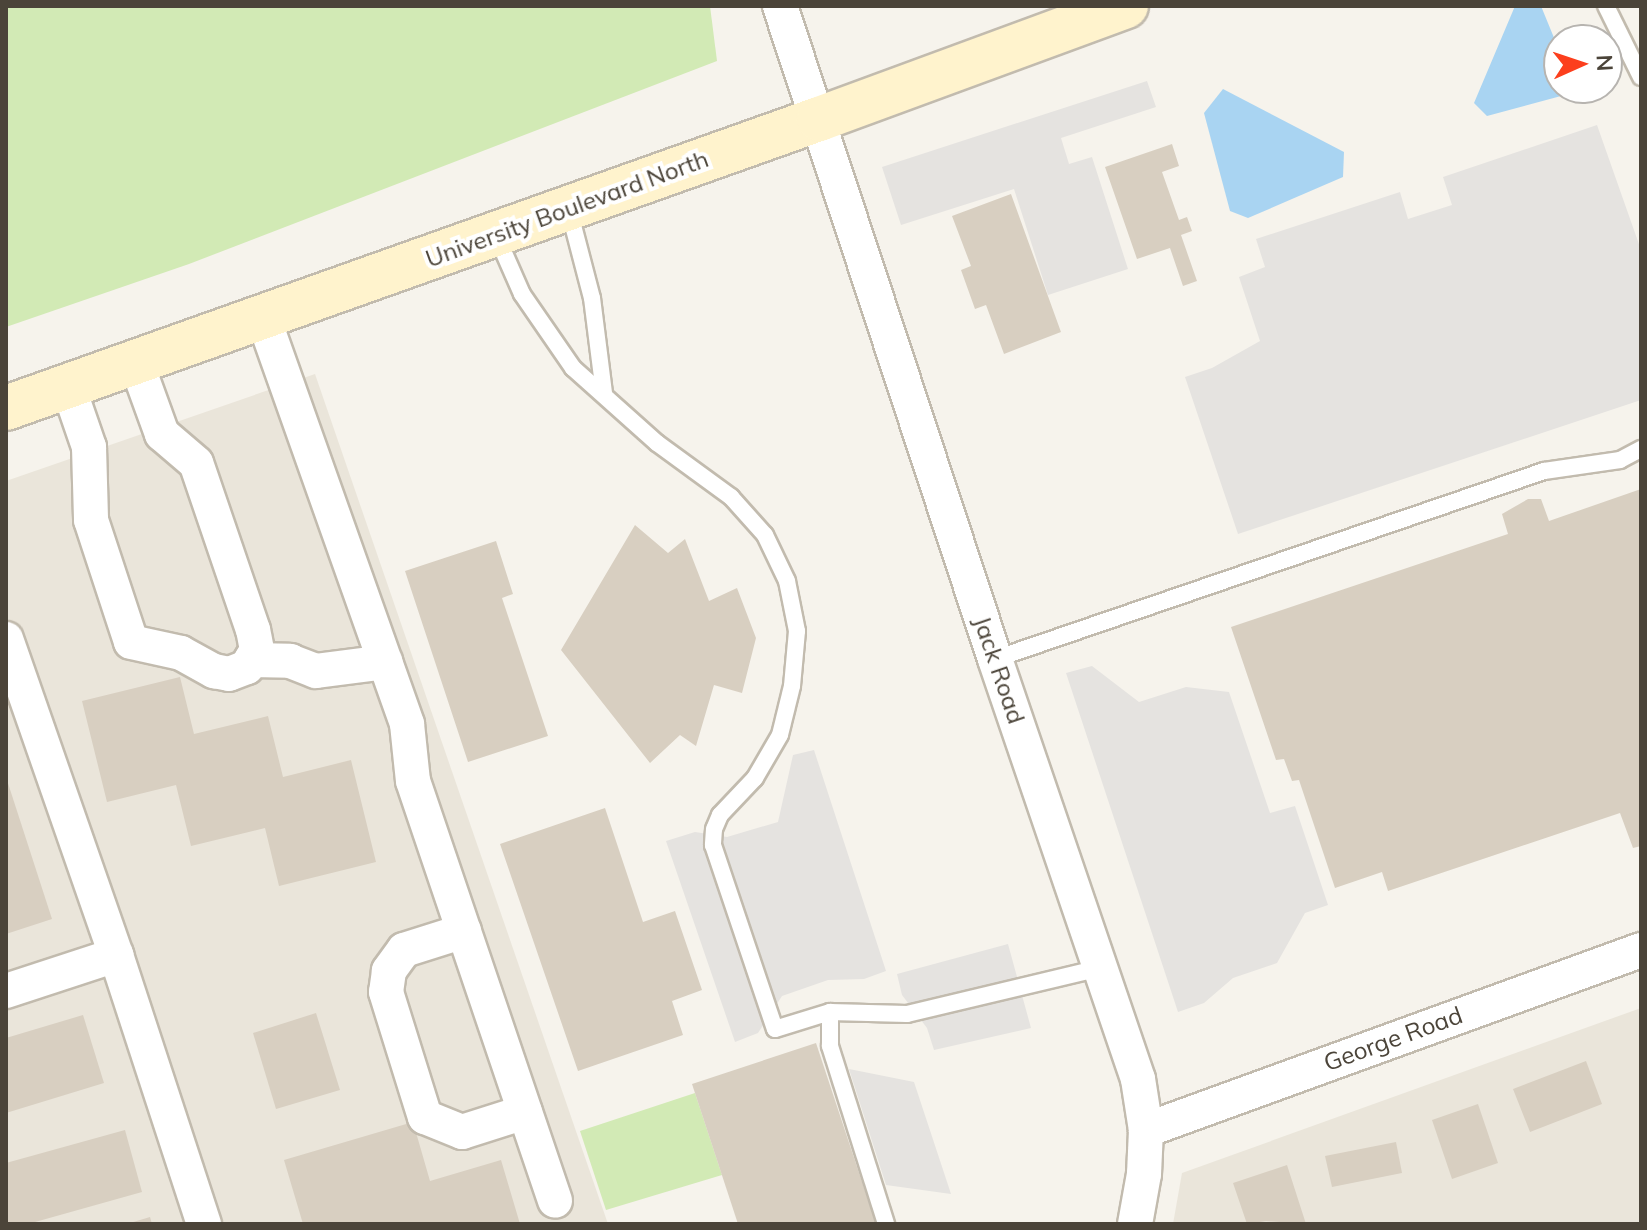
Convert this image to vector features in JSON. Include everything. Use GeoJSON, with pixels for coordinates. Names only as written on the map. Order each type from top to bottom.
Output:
{"type":"FeatureCollection","features":[{"type":"Feature","properties":{"kind":"main road","name":"University Boulevard North"},"geometry":{"type":"LineString","coordinates":[[6,408],[819,119],[1126,6]]}},
{"type":"Feature","properties":{"kind":"street","name":"Jack Road"},"geometry":{"type":"LineString","coordinates":[[780,6],[995,659],[1138,1079],[1146,1130],[1135,1224]]}},
{"type":"Feature","properties":{"kind":"street"},"geometry":{"type":"LineString","coordinates":[[263,317],[407,724],[413,781],[555,1201]]}},
{"type":"Feature","properties":{"kind":"street"},"geometry":{"type":"LineString","coordinates":[[68,386],[89,447],[91,520],[131,642],[181,653],[214,671],[229,674],[247,667],[257,650],[253,630],[196,463],[162,434],[136,362]]}},
{"type":"Feature","properties":{"kind":"street"},"geometry":{"type":"LineString","coordinates":[[6,639],[116,955],[204,1224]]}},
{"type":"Feature","properties":{"kind":"street"},"geometry":{"type":"LineString","coordinates":[[251,660],[290,661],[316,671],[385,662]]}},
{"type":"Feature","properties":{"kind":"street"},"geometry":{"type":"LineString","coordinates":[[464,931],[404,950],[389,971],[386,992],[425,1117],[462,1132],[525,1112]]}},
{"type":"Feature","properties":{"kind":"street","name":"George Road"},"geometry":{"type":"LineString","coordinates":[[1146,1130],[1641,950]]}},
{"type":"Feature","properties":{"kind":"street"},"geometry":{"type":"LineString","coordinates":[[6,991],[116,955]]}},
{"type":"Feature","properties":{"kind":"lane"},"geometry":{"type":"LineString","coordinates":[[1606,6],[1641,77]]}},
{"type":"Feature","properties":{"kind":"lane"},"geometry":{"type":"LineString","coordinates":[[569,208],[592,298],[604,393]]}},
{"type":"Feature","properties":{"kind":"lane"},"geometry":{"type":"LineString","coordinates":[[495,235],[522,294],[573,368],[657,443],[731,497],[765,535],[787,581],[797,631],[792,686],[780,735],[755,778],[720,815],[714,829],[713,845],[775,1029],[830,1012],[907,1014],[1100,968]]}},
{"type":"Feature","properties":{"kind":"lane"},"geometry":{"type":"LineString","coordinates":[[995,659],[1544,471],[1620,460],[1641,449]]}},
{"type":"Feature","properties":{"kind":"lane"},"geometry":{"type":"LineString","coordinates":[[830,1012],[830,1046],[886,1224]]}},
{"type":"Feature","properties":{"kind":"shaded area"},"geometry":{"type":"Polygon","coordinates":[[[1147,81],[1156,107],[1061,138],[1069,164],[1092,157],[1128,269],[1048,295],[1014,189],[901,225],[882,167],[1147,81]]]}},
{"type":"Feature","properties":{"kind":"shaded area"},"geometry":{"type":"Polygon","coordinates":[[[1597,125],[1641,250],[1641,400],[1238,534],[1185,377],[1212,368],[1260,341],[1239,277],[1265,267],[1256,239],[1400,192],[1408,219],[1452,205],[1443,177],[1597,125]]]}},
{"type":"Feature","properties":{"kind":"shaded area"},"geometry":{"type":"Polygon","coordinates":[[[315,374],[608,1224],[6,1224],[6,481],[315,374]]]}},
{"type":"Feature","properties":{"kind":"shaded area"},"geometry":{"type":"Polygon","coordinates":[[[1092,666],[1139,702],[1186,687],[1229,692],[1270,813],[1295,806],[1328,905],[1305,913],[1277,963],[1233,978],[1204,1003],[1178,1012],[1066,673],[1092,666]]]}},
{"type":"Feature","properties":{"kind":"shaded area"},"geometry":{"type":"Polygon","coordinates":[[[814,750],[886,971],[864,979],[828,980],[782,996],[758,1033],[735,1042],[666,841],[695,832],[727,837],[778,822],[793,755],[814,750]]]}},
{"type":"Feature","properties":{"kind":"shaded area"},"geometry":{"type":"Polygon","coordinates":[[[1008,944],[1031,1028],[934,1050],[927,1028],[902,995],[897,974],[1008,944]]]}},
{"type":"Feature","properties":{"kind":"shaded area"},"geometry":{"type":"Polygon","coordinates":[[[1641,1008],[1641,1224],[1173,1224],[1182,1173],[1641,1008]]]}},
{"type":"Feature","properties":{"kind":"shaded area"},"geometry":{"type":"Polygon","coordinates":[[[849,1069],[914,1082],[951,1194],[886,1185],[849,1069]]]}},
{"type":"Feature","properties":{"kind":"green space"},"geometry":{"type":"Polygon","coordinates":[[[6,6],[710,6],[717,61],[189,264],[6,327],[6,6]]]}},
{"type":"Feature","properties":{"kind":"green space"},"geometry":{"type":"Polygon","coordinates":[[[695,1093],[722,1175],[606,1210],[580,1131],[695,1093]]]}},
{"type":"Feature","properties":{"kind":"water"},"geometry":{"type":"Polygon","coordinates":[[[1515,6],[1541,6],[1548,24],[1543,24],[1543,101],[1487,116],[1474,103],[1515,6]]]}},
{"type":"Feature","properties":{"kind":"water"},"geometry":{"type":"Polygon","coordinates":[[[1223,89],[1344,152],[1343,177],[1248,218],[1230,211],[1204,113],[1223,89]]]}},
{"type":"Feature","properties":{"kind":"building"},"geometry":{"type":"Polygon","coordinates":[[[1172,144],[1179,166],[1162,172],[1179,220],[1187,217],[1192,231],[1181,235],[1197,281],[1183,286],[1170,248],[1137,259],[1105,167],[1172,144]]]}},
{"type":"Feature","properties":{"kind":"building"},"geometry":{"type":"Polygon","coordinates":[[[1011,194],[1061,332],[1004,354],[986,305],[975,309],[961,270],[971,266],[952,216],[1011,194]]]}},
{"type":"Feature","properties":{"kind":"building"},"geometry":{"type":"Polygon","coordinates":[[[1641,489],[1641,846],[1633,848],[1620,813],[1388,891],[1382,872],[1335,888],[1299,780],[1292,781],[1284,759],[1276,760],[1231,627],[1508,534],[1502,514],[1528,499],[1541,499],[1549,521],[1641,489]]]}},
{"type":"Feature","properties":{"kind":"building"},"geometry":{"type":"Polygon","coordinates":[[[635,525],[668,553],[685,539],[709,601],[737,588],[756,638],[742,693],[714,685],[696,746],[680,735],[650,763],[561,650],[635,525]]]}},
{"type":"Feature","properties":{"kind":"building"},"geometry":{"type":"Polygon","coordinates":[[[496,541],[513,594],[502,598],[548,736],[468,762],[405,571],[496,541]]]}},
{"type":"Feature","properties":{"kind":"building"},"geometry":{"type":"Polygon","coordinates":[[[180,677],[194,734],[268,716],[283,777],[351,760],[376,862],[279,886],[265,828],[191,846],[176,785],[107,802],[82,701],[180,677]]]}},
{"type":"Feature","properties":{"kind":"building"},"geometry":{"type":"Polygon","coordinates":[[[6,777],[52,919],[6,934],[6,777]]]}},
{"type":"Feature","properties":{"kind":"building"},"geometry":{"type":"Polygon","coordinates":[[[605,808],[643,922],[675,911],[702,990],[672,1001],[683,1035],[578,1071],[500,844],[605,808]]]}},
{"type":"Feature","properties":{"kind":"building"},"geometry":{"type":"Polygon","coordinates":[[[316,1013],[340,1090],[276,1109],[253,1033],[316,1013]]]}},
{"type":"Feature","properties":{"kind":"building"},"geometry":{"type":"Polygon","coordinates":[[[83,1015],[104,1083],[6,1113],[6,1038],[83,1015]]]}},
{"type":"Feature","properties":{"kind":"building"},"geometry":{"type":"Polygon","coordinates":[[[816,1043],[876,1224],[738,1224],[692,1084],[816,1043]]]}},
{"type":"Feature","properties":{"kind":"building"},"geometry":{"type":"Polygon","coordinates":[[[1586,1061],[1602,1104],[1530,1132],[1513,1089],[1586,1061]]]}},
{"type":"Feature","properties":{"kind":"building"},"geometry":{"type":"Polygon","coordinates":[[[1478,1104],[1498,1163],[1452,1179],[1432,1120],[1478,1104]]]}},
{"type":"Feature","properties":{"kind":"building"},"geometry":{"type":"Polygon","coordinates":[[[413,1122],[430,1181],[501,1160],[520,1224],[303,1224],[284,1160],[413,1122]]]}},
{"type":"Feature","properties":{"kind":"building"},"geometry":{"type":"Polygon","coordinates":[[[125,1130],[142,1192],[28,1224],[6,1224],[6,1163],[125,1130]]]}},
{"type":"Feature","properties":{"kind":"building"},"geometry":{"type":"Polygon","coordinates":[[[1396,1142],[1402,1173],[1332,1187],[1325,1156],[1396,1142]]]}},
{"type":"Feature","properties":{"kind":"building"},"geometry":{"type":"Polygon","coordinates":[[[1287,1165],[1306,1224],[1266,1221],[1247,1224],[1233,1183],[1287,1165]]]}},
{"type":"Feature","properties":{"kind":"building"},"geometry":{"type":"Polygon","coordinates":[[[150,1217],[152,1224],[130,1223],[150,1217]]]}}]}
